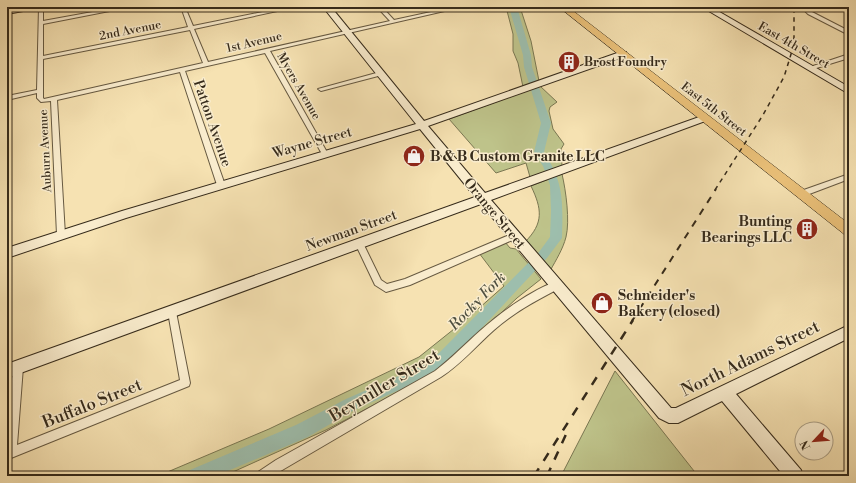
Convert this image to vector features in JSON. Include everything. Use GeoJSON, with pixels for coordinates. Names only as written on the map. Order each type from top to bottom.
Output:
{"type":"FeatureCollection","features":[{"type":"Feature","properties":{"kind":"main road","name":"East 5th Street"},"geometry":{"type":"LineString","coordinates":[[563,7],[849,231]]}},
{"type":"Feature","properties":{"kind":"street"},"geometry":{"type":"LineString","coordinates":[[7,12],[34,7]]}},
{"type":"Feature","properties":{"kind":"street","name":"Auburn Avenue"},"geometry":{"type":"LineString","coordinates":[[41,7],[40,91],[41,100],[54,99],[61,235]]}},
{"type":"Feature","properties":{"kind":"street"},"geometry":{"type":"LineString","coordinates":[[41,23],[128,7]]}},
{"type":"Feature","properties":{"kind":"street"},"geometry":{"type":"LineString","coordinates":[[183,7],[206,64]]}},
{"type":"Feature","properties":{"kind":"street","name":"2nd Avenue"},"geometry":{"type":"LineString","coordinates":[[41,58],[294,7]]}},
{"type":"Feature","properties":{"kind":"street","name":"Orange Street"},"geometry":{"type":"LineString","coordinates":[[327,7],[482,199],[554,285],[667,415]]}},
{"type":"Feature","properties":{"kind":"street"},"geometry":{"type":"LineString","coordinates":[[379,7],[393,22]]}},
{"type":"Feature","properties":{"kind":"street","name":"1st Avenue"},"geometry":{"type":"LineString","coordinates":[[54,99],[393,22],[442,9],[460,7]]}},
{"type":"Feature","properties":{"kind":"street","name":"East 4th Street"},"geometry":{"type":"LineString","coordinates":[[706,7],[849,91]]}},
{"type":"Feature","properties":{"kind":"street"},"geometry":{"type":"LineString","coordinates":[[803,7],[810,13],[849,33]]}},
{"type":"Feature","properties":{"kind":"street","name":"Myers Avenue"},"geometry":{"type":"LineString","coordinates":[[267,51],[325,154]]}},
{"type":"Feature","properties":{"kind":"street","name":"Wayne Street"},"geometry":{"type":"LineString","coordinates":[[7,253],[221,185],[422,125],[623,54]]}},
{"type":"Feature","properties":{"kind":"street"},"geometry":{"type":"LineString","coordinates":[[810,68],[849,56]]}},
{"type":"Feature","properties":{"kind":"street","name":"Patton Avenue"},"geometry":{"type":"LineString","coordinates":[[182,70],[221,185]]}},
{"type":"Feature","properties":{"kind":"street"},"geometry":{"type":"LineString","coordinates":[[321,89],[380,74]]}},
{"type":"Feature","properties":{"kind":"street"},"geometry":{"type":"LineString","coordinates":[[7,98],[40,91]]}},
{"type":"Feature","properties":{"kind":"street","name":"Newman Street"},"geometry":{"type":"LineString","coordinates":[[12,369],[705,118]]}},
{"type":"Feature","properties":{"kind":"street"},"geometry":{"type":"LineString","coordinates":[[801,194],[849,176]]}},
{"type":"Feature","properties":{"kind":"street"},"geometry":{"type":"LineString","coordinates":[[359,243],[378,282],[386,288],[396,286],[516,239]]}},
{"type":"Feature","properties":{"kind":"street","name":"Beymiller Street"},"geometry":{"type":"LineString","coordinates":[[262,476],[280,464],[438,374],[458,359],[490,327],[519,305],[554,285]]}},
{"type":"Feature","properties":{"kind":"street","name":"Buffalo Street"},"geometry":{"type":"LineString","coordinates":[[12,369],[11,453],[185,383],[172,312]]}},
{"type":"Feature","properties":{"kind":"street","name":"North Adams Street"},"geometry":{"type":"LineString","coordinates":[[667,415],[674,417],[849,331]]}},
{"type":"Feature","properties":{"kind":"street"},"geometry":{"type":"LineString","coordinates":[[724,392],[795,476]]}},
{"type":"Feature","properties":{"kind":"green space"},"geometry":{"type":"Polygon","coordinates":[[[506,7],[520,7],[531,41],[539,81],[523,87],[518,63],[513,51],[513,34],[506,7]]]}},
{"type":"Feature","properties":{"kind":"green space"},"geometry":{"type":"Polygon","coordinates":[[[540,86],[557,102],[550,107],[549,111],[553,129],[564,144],[561,149],[562,166],[530,177],[526,163],[496,173],[449,119],[540,86]]]}},
{"type":"Feature","properties":{"kind":"green space"},"geometry":{"type":"Polygon","coordinates":[[[562,174],[568,223],[563,246],[550,271],[525,242],[536,228],[539,216],[539,209],[535,194],[531,186],[562,174]]]}},
{"type":"Feature","properties":{"kind":"green space"},"geometry":{"type":"Polygon","coordinates":[[[505,242],[510,248],[516,249],[541,279],[517,298],[452,359],[414,384],[326,430],[224,476],[158,476],[269,429],[419,357],[469,317],[504,286],[479,253],[505,242]]]}},
{"type":"Feature","properties":{"kind":"green space"},"geometry":{"type":"Polygon","coordinates":[[[615,371],[698,476],[561,476],[615,371]]]}},
{"type":"Feature","properties":{"kind":"waterway","name":"Rocky Fork"},"geometry":{"type":"LineString","coordinates":[[196,476],[302,431],[351,404],[424,372],[444,358],[543,255],[556,238],[557,211],[555,185],[548,166],[539,152],[546,123],[528,67],[527,55],[513,7]]}},
{"type":"Feature","properties":{"kind":"railway"},"geometry":{"type":"LineString","coordinates":[[715,190],[763,115],[784,77],[792,51],[794,37],[794,7]]}},
{"type":"Feature","properties":{"kind":"railway"},"geometry":{"type":"LineString","coordinates":[[632,321],[716,189]]}},
{"type":"Feature","properties":{"kind":"railway"},"geometry":{"type":"LineString","coordinates":[[534,476],[633,320]]}},
{"type":"Feature","properties":{"kind":"railway"},"geometry":{"type":"LineString","coordinates":[[547,476],[568,430]]}},
{"type":"Feature","properties":{"kind":"place","name":"Brost Foundry"},"geometry":{"type":"Point","coordinates":[569,62]}},
{"type":"Feature","properties":{"kind":"place","name":"B & B Custom Granite LLC"},"geometry":{"type":"Point","coordinates":[414,156]}},
{"type":"Feature","properties":{"kind":"place","name":"Bunting Bearings LLC"},"geometry":{"type":"Point","coordinates":[807,229]}},
{"type":"Feature","properties":{"kind":"place","name":"Schneider's Bakery (closed)"},"geometry":{"type":"Point","coordinates":[602,303]}}]}
